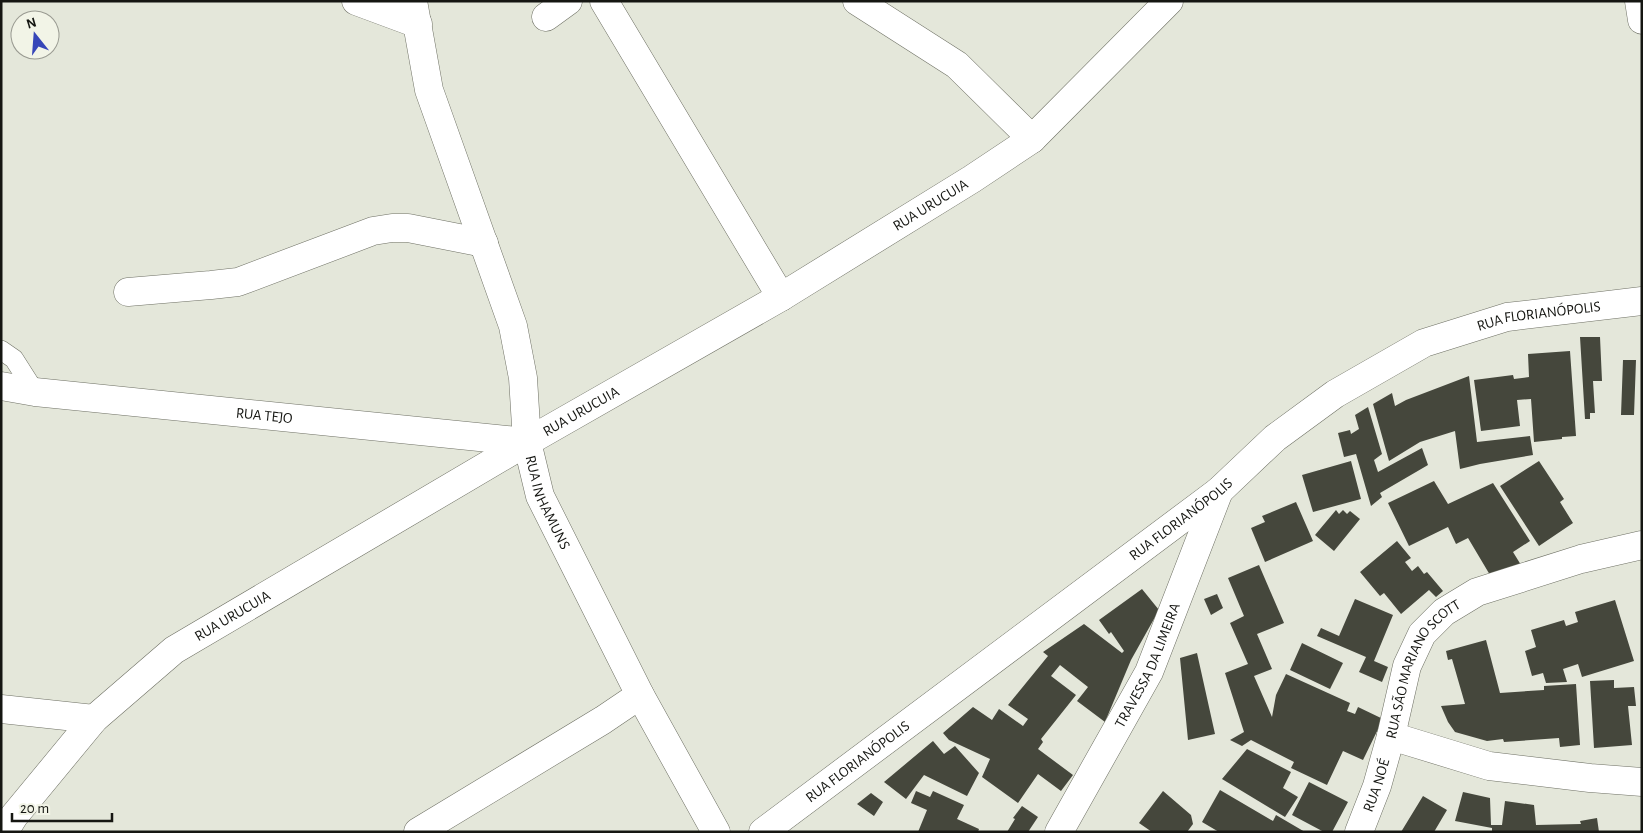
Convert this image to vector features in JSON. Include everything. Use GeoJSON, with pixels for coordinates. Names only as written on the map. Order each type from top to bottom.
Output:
{"type":"FeatureCollection","features":[{"type":"Feature","properties":{"kind":"street"},"geometry":{"type":"LineString","coordinates":[[356,1],[416,13]]}},
{"type":"Feature","properties":{"kind":"street"},"geometry":{"type":"LineString","coordinates":[[546,17],[568,1]]}},
{"type":"Feature","properties":{"kind":"street"},"geometry":{"type":"LineString","coordinates":[[604,1],[780,297]]}},
{"type":"Feature","properties":{"kind":"street"},"geometry":{"type":"LineString","coordinates":[[858,1],[956,65],[1032,139]]}},
{"type":"Feature","properties":{"kind":"street","name":"RUA URUCUIA"},"geometry":{"type":"LineString","coordinates":[[4,832],[14,816],[94,719],[174,650],[527,442],[780,297],[972,179],[1032,139],[1169,1]]}},
{"type":"Feature","properties":{"kind":"street"},"geometry":{"type":"LineString","coordinates":[[1639,1],[1642,20]]}},
{"type":"Feature","properties":{"kind":"street","name":"RUA INHAMUNS"},"geometry":{"type":"LineString","coordinates":[[416,13],[429,90],[513,326],[523,378],[527,442],[540,496],[640,695],[716,832]]}},
{"type":"Feature","properties":{"kind":"street"},"geometry":{"type":"LineString","coordinates":[[128,292],[238,282],[373,231],[392,228],[408,228],[484,243]]}},
{"type":"Feature","properties":{"kind":"street","name":"RUA FLORIANÓPOLIS"},"geometry":{"type":"LineString","coordinates":[[763,832],[1219,491],[1275,438],[1335,394],[1424,342],[1507,317],[1642,301]]}},
{"type":"Feature","properties":{"kind":"street","name":"RUA TEJO"},"geometry":{"type":"LineString","coordinates":[[1,386],[35,392],[527,442]]}},
{"type":"Feature","properties":{"kind":"street","name":"TRAVESSA DA LIMEIRA"},"geometry":{"type":"LineString","coordinates":[[1059,832],[1148,672],[1219,491]]}},
{"type":"Feature","properties":{"kind":"street","name":"RUA SÃO MARIANO SCOTT"},"geometry":{"type":"LineString","coordinates":[[1642,545],[1581,559],[1477,592],[1444,612],[1422,634],[1407,666],[1391,736],[1489,766],[1642,782]]}},
{"type":"Feature","properties":{"kind":"street"},"geometry":{"type":"LineString","coordinates":[[418,832],[603,720],[640,695]]}},
{"type":"Feature","properties":{"kind":"street"},"geometry":{"type":"LineString","coordinates":[[1,709],[94,719]]}},
{"type":"Feature","properties":{"kind":"street","name":"RUA NOÉ"},"geometry":{"type":"LineString","coordinates":[[1359,832],[1377,786],[1391,736]]}},
{"type":"Feature","properties":{"kind":"lane"},"geometry":{"type":"LineString","coordinates":[[1,350],[14,359],[35,392]]}},
{"type":"Feature","properties":{"kind":"building"},"geometry":{"type":"Polygon","coordinates":[[[1580,337],[1600,337],[1602,381],[1593,381],[1595,413],[1590,413],[1590,419],[1585,419],[1580,337]]]}},
{"type":"Feature","properties":{"kind":"building"},"geometry":{"type":"Polygon","coordinates":[[[1570,351],[1576,436],[1534,442],[1531,399],[1517,400],[1520,426],[1481,431],[1474,380],[1513,375],[1514,379],[1529,377],[1528,354],[1570,351]]]}},
{"type":"Feature","properties":{"kind":"building"},"geometry":{"type":"Polygon","coordinates":[[[1623,360],[1636,360],[1634,415],[1621,415],[1623,360]]]}},
{"type":"Feature","properties":{"kind":"building"},"geometry":{"type":"Polygon","coordinates":[[[1469,376],[1477,442],[1530,436],[1533,455],[1460,469],[1455,431],[1420,442],[1389,461],[1373,404],[1392,393],[1395,406],[1469,376]]]}},
{"type":"Feature","properties":{"kind":"building"},"geometry":{"type":"Polygon","coordinates":[[[1368,407],[1382,454],[1374,460],[1378,472],[1422,448],[1428,465],[1380,493],[1382,497],[1371,506],[1356,454],[1344,457],[1338,433],[1350,430],[1351,434],[1359,429],[1355,415],[1368,407]]]}},
{"type":"Feature","properties":{"kind":"building"},"geometry":{"type":"Polygon","coordinates":[[[1351,461],[1361,499],[1313,512],[1302,475],[1351,461]]]}},
{"type":"Feature","properties":{"kind":"building"},"geometry":{"type":"Polygon","coordinates":[[[1539,461],[1564,499],[1560,502],[1573,523],[1539,546],[1500,486],[1539,461]]]}},
{"type":"Feature","properties":{"kind":"building"},"geometry":{"type":"Polygon","coordinates":[[[1434,481],[1448,504],[1493,483],[1530,541],[1513,552],[1521,565],[1490,575],[1468,538],[1456,544],[1448,527],[1409,546],[1388,503],[1434,481]]]}},
{"type":"Feature","properties":{"kind":"building"},"geometry":{"type":"Polygon","coordinates":[[[1296,502],[1313,541],[1265,562],[1251,528],[1265,522],[1262,516],[1296,502]]]}},
{"type":"Feature","properties":{"kind":"building"},"geometry":{"type":"Polygon","coordinates":[[[1336,510],[1339,514],[1343,510],[1347,514],[1350,511],[1360,519],[1334,551],[1315,535],[1336,510]]]}},
{"type":"Feature","properties":{"kind":"building"},"geometry":{"type":"Polygon","coordinates":[[[1397,541],[1411,558],[1405,562],[1412,571],[1418,566],[1424,574],[1427,572],[1443,591],[1436,597],[1429,590],[1401,614],[1384,593],[1380,596],[1360,572],[1397,541]]]}},
{"type":"Feature","properties":{"kind":"building"},"geometry":{"type":"Polygon","coordinates":[[[1259,565],[1284,623],[1257,634],[1272,669],[1254,676],[1272,717],[1276,695],[1286,674],[1350,703],[1347,711],[1355,714],[1358,707],[1383,719],[1363,760],[1343,751],[1327,785],[1291,768],[1294,762],[1251,740],[1242,746],[1230,740],[1244,732],[1225,673],[1248,664],[1230,623],[1244,616],[1228,578],[1259,565]]]}},
{"type":"Feature","properties":{"kind":"building"},"geometry":{"type":"Polygon","coordinates":[[[1142,589],[1159,610],[1131,660],[1105,722],[1077,701],[1088,687],[1060,665],[1051,676],[1076,695],[1041,739],[1043,742],[1038,749],[1073,775],[1061,791],[1038,774],[1018,803],[982,777],[990,759],[949,740],[943,733],[973,707],[992,720],[999,709],[1023,726],[1028,719],[1008,705],[1048,656],[1043,652],[1084,624],[1122,653],[1124,651],[1111,632],[1109,634],[1099,620],[1142,589]]]}},
{"type":"Feature","properties":{"kind":"building"},"geometry":{"type":"Polygon","coordinates":[[[1217,594],[1223,608],[1211,615],[1204,599],[1217,594]]]}},
{"type":"Feature","properties":{"kind":"building"},"geometry":{"type":"Polygon","coordinates":[[[1355,599],[1393,615],[1374,661],[1388,667],[1382,682],[1359,672],[1366,657],[1317,636],[1321,628],[1339,636],[1355,599]]]}},
{"type":"Feature","properties":{"kind":"building"},"geometry":{"type":"Polygon","coordinates":[[[1615,600],[1634,661],[1582,677],[1578,664],[1563,669],[1567,682],[1546,683],[1543,673],[1532,676],[1525,651],[1536,647],[1531,630],[1564,620],[1566,626],[1578,622],[1575,612],[1615,600]]]}},
{"type":"Feature","properties":{"kind":"building"},"geometry":{"type":"Polygon","coordinates":[[[1486,640],[1500,693],[1544,690],[1544,686],[1576,684],[1580,745],[1560,747],[1559,738],[1504,742],[1503,739],[1487,741],[1455,732],[1441,706],[1465,704],[1452,659],[1448,660],[1446,651],[1486,640]]]}},
{"type":"Feature","properties":{"kind":"building"},"geometry":{"type":"Polygon","coordinates":[[[1302,643],[1343,663],[1330,689],[1290,670],[1302,643]]]}},
{"type":"Feature","properties":{"kind":"building"},"geometry":{"type":"Polygon","coordinates":[[[1197,653],[1215,734],[1188,740],[1180,658],[1197,653]]]}},
{"type":"Feature","properties":{"kind":"building"},"geometry":{"type":"Polygon","coordinates":[[[1614,680],[1614,688],[1634,687],[1636,706],[1628,706],[1632,745],[1594,748],[1590,681],[1614,680]]]}},
{"type":"Feature","properties":{"kind":"building"},"geometry":{"type":"Polygon","coordinates":[[[933,741],[944,754],[955,746],[979,773],[967,796],[924,775],[906,799],[884,782],[933,741]]]}},
{"type":"Feature","properties":{"kind":"building"},"geometry":{"type":"Polygon","coordinates":[[[1247,749],[1291,772],[1283,788],[1298,797],[1285,817],[1222,779],[1247,749]]]}},
{"type":"Feature","properties":{"kind":"building"},"geometry":{"type":"Polygon","coordinates":[[[1309,782],[1348,802],[1332,832],[1324,832],[1292,815],[1309,782]]]}},
{"type":"Feature","properties":{"kind":"building"},"geometry":{"type":"Polygon","coordinates":[[[1220,790],[1273,821],[1276,815],[1305,832],[1219,832],[1202,822],[1220,790]]]}},
{"type":"Feature","properties":{"kind":"building"},"geometry":{"type":"Polygon","coordinates":[[[916,791],[930,797],[933,791],[964,805],[957,819],[979,829],[978,832],[918,832],[927,810],[911,803],[916,791]]]}},
{"type":"Feature","properties":{"kind":"building"},"geometry":{"type":"Polygon","coordinates":[[[1163,791],[1191,815],[1193,824],[1187,832],[1152,832],[1139,823],[1163,791]]]}},
{"type":"Feature","properties":{"kind":"building"},"geometry":{"type":"Polygon","coordinates":[[[1463,792],[1490,798],[1491,825],[1502,825],[1505,801],[1534,805],[1536,825],[1581,824],[1580,821],[1597,818],[1599,832],[1492,832],[1492,828],[1455,821],[1463,792]]]}},
{"type":"Feature","properties":{"kind":"building"},"geometry":{"type":"Polygon","coordinates":[[[871,793],[883,802],[874,816],[857,804],[871,793]]]}},
{"type":"Feature","properties":{"kind":"building"},"geometry":{"type":"Polygon","coordinates":[[[1423,796],[1447,810],[1434,832],[1401,832],[1423,796]]]}},
{"type":"Feature","properties":{"kind":"building"},"geometry":{"type":"Polygon","coordinates":[[[1022,806],[1038,817],[1028,832],[1007,832],[1015,819],[1013,818],[1022,806]]]}}]}
